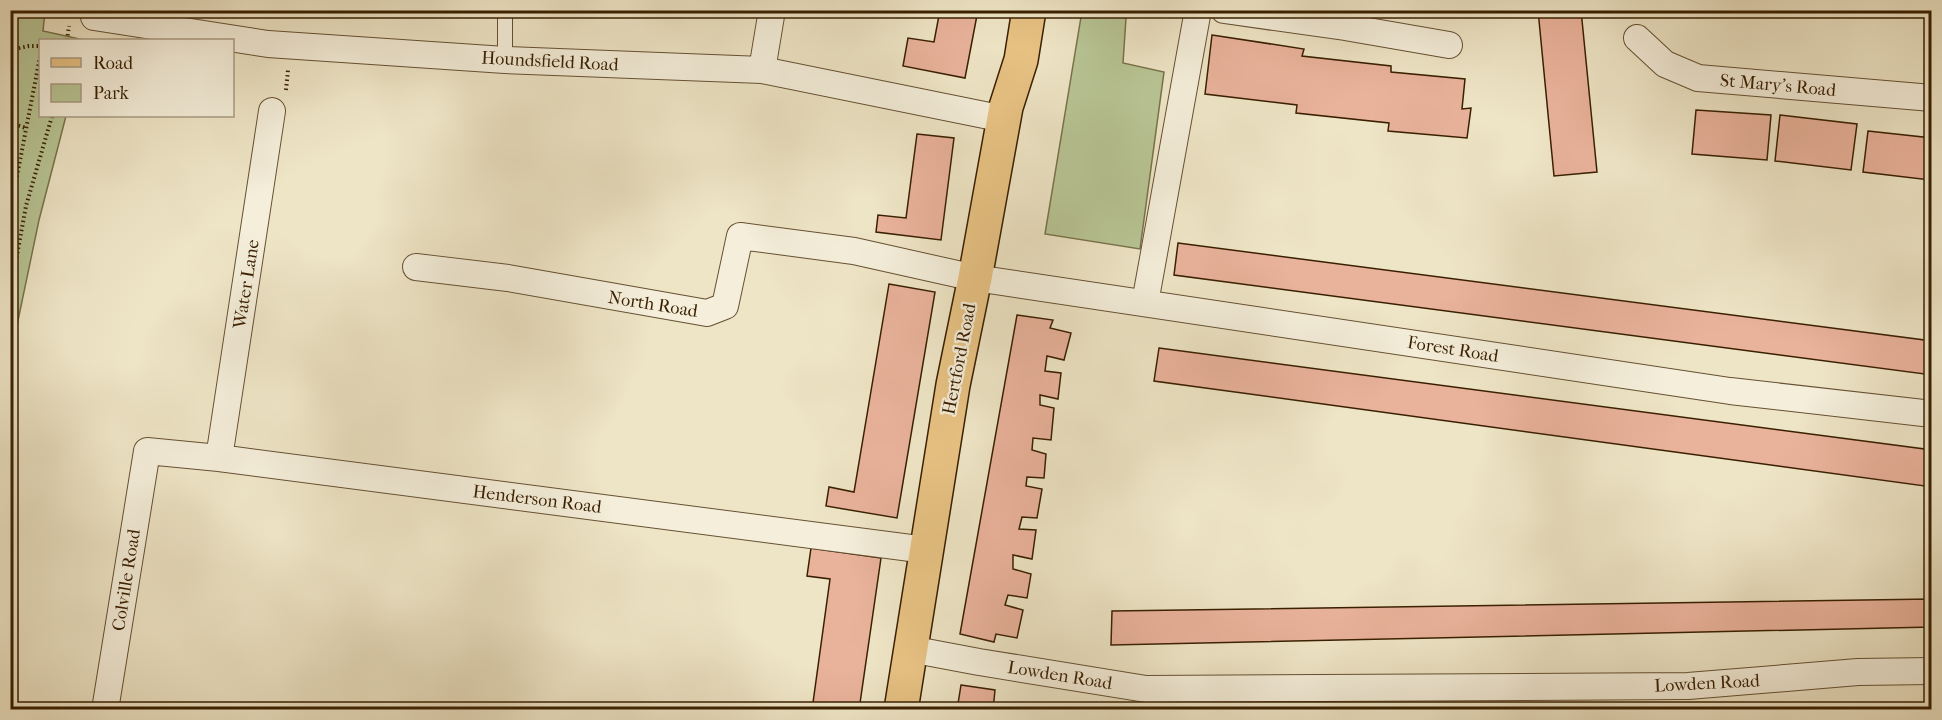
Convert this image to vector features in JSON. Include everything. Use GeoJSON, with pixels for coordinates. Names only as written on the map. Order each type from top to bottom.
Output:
{"type":"FeatureCollection","features":[{"type":"Feature","properties":{"kind":"main road","name":"Hertford Road"},"geometry":{"type":"LineString","coordinates":[[901,710],[953,384],[1004,119],[1021,60],[1029,10]]}},
{"type":"Feature","properties":{"kind":"street"},"geometry":{"type":"LineString","coordinates":[[762,70],[772,10]]}},
{"type":"Feature","properties":{"kind":"street"},"geometry":{"type":"LineString","coordinates":[[1145,303],[1198,10]]}},
{"type":"Feature","properties":{"kind":"street"},"geometry":{"type":"LineString","coordinates":[[1224,10],[1345,27],[1449,45]]}},
{"type":"Feature","properties":{"kind":"street","name":"Houndsfield Road"},"geometry":{"type":"LineString","coordinates":[[94,17],[290,46],[505,60],[762,70],[1004,119]]}},
{"type":"Feature","properties":{"kind":"street","name":"St Mary's Road"},"geometry":{"type":"LineString","coordinates":[[1637,38],[1665,64],[1698,78],[1932,98]]}},
{"type":"Feature","properties":{"kind":"street","name":"Water Lane"},"geometry":{"type":"LineString","coordinates":[[219,458],[272,111]]}},
{"type":"Feature","properties":{"kind":"street","name":"North Road"},"geometry":{"type":"LineString","coordinates":[[416,267],[508,278],[707,313],[725,306],[740,236],[854,251],[975,278]]}},
{"type":"Feature","properties":{"kind":"street","name":"Forest Road"},"geometry":{"type":"LineString","coordinates":[[975,278],[1730,391],[1932,414]]}},
{"type":"Feature","properties":{"kind":"street","name":"Henderson Road"},"geometry":{"type":"LineString","coordinates":[[147,451],[219,458],[926,550]]}},
{"type":"Feature","properties":{"kind":"street","name":"Colville Road"},"geometry":{"type":"LineString","coordinates":[[105,710],[147,451]]}},
{"type":"Feature","properties":{"kind":"street","name":"Lowden Road"},"geometry":{"type":"LineString","coordinates":[[910,649],[1146,689],[1689,686],[1858,672],[1932,671]]}},
{"type":"Feature","properties":{"kind":"lane"},"geometry":{"type":"LineString","coordinates":[[505,10],[505,60]]}},
{"type":"Feature","properties":{"kind":"path"},"geometry":{"type":"LineString","coordinates":[[10,50],[39,46]]}},
{"type":"Feature","properties":{"kind":"path"},"geometry":{"type":"LineString","coordinates":[[272,111],[284,112],[290,46]]}},
{"type":"Feature","properties":{"kind":"path"},"geometry":{"type":"LineString","coordinates":[[10,212],[39,62]]}},
{"type":"Feature","properties":{"kind":"path"},"geometry":{"type":"LineString","coordinates":[[10,293],[26,206],[52,117]]}},
{"type":"Feature","properties":{"kind":"path"},"geometry":{"type":"LineString","coordinates":[[10,123],[26,128]]}},
{"type":"Feature","properties":{"kind":"green space"},"geometry":{"type":"Polygon","coordinates":[[[11,10],[45,11],[43,31],[79,39],[39,39],[39,117],[66,117],[39,220],[11,354],[11,10]]]}},
{"type":"Feature","properties":{"kind":"green space"},"geometry":{"type":"Polygon","coordinates":[[[1082,11],[1126,18],[1123,63],[1164,72],[1140,249],[1045,234],[1082,11]]]}},
{"type":"Feature","properties":{"kind":"building"},"geometry":{"type":"Polygon","coordinates":[[[940,10],[978,10],[965,78],[903,66],[908,38],[934,42],[940,10]]]}},
{"type":"Feature","properties":{"kind":"building"},"geometry":{"type":"Polygon","coordinates":[[[1538,10],[1581,10],[1597,172],[1554,176],[1538,10]]]}},
{"type":"Feature","properties":{"kind":"building"},"geometry":{"type":"Polygon","coordinates":[[[1212,35],[1304,49],[1302,56],[1391,66],[1391,72],[1465,79],[1462,109],[1471,108],[1467,138],[1388,131],[1389,123],[1296,113],[1297,105],[1205,94],[1212,35]]]}},
{"type":"Feature","properties":{"kind":"building"},"geometry":{"type":"Polygon","coordinates":[[[1696,110],[1771,115],[1767,160],[1692,154],[1696,110]]]}},
{"type":"Feature","properties":{"kind":"building"},"geometry":{"type":"Polygon","coordinates":[[[1780,115],[1857,124],[1851,170],[1775,161],[1780,115]]]}},
{"type":"Feature","properties":{"kind":"building"},"geometry":{"type":"Polygon","coordinates":[[[1868,131],[1932,138],[1930,180],[1863,172],[1868,131]]]}},
{"type":"Feature","properties":{"kind":"building"},"geometry":{"type":"Polygon","coordinates":[[[917,134],[954,138],[941,240],[876,232],[878,215],[906,218],[917,134]]]}},
{"type":"Feature","properties":{"kind":"building"},"geometry":{"type":"Polygon","coordinates":[[[1178,243],[1932,341],[1932,375],[1174,275],[1178,243]]]}},
{"type":"Feature","properties":{"kind":"building"},"geometry":{"type":"Polygon","coordinates":[[[889,284],[935,292],[897,518],[826,506],[829,487],[854,492],[889,284]]]}},
{"type":"Feature","properties":{"kind":"building"},"geometry":{"type":"Polygon","coordinates":[[[1017,315],[1053,320],[1050,328],[1071,333],[1064,360],[1047,356],[1045,371],[1061,373],[1058,399],[1040,395],[1040,405],[1054,408],[1051,440],[1033,438],[1032,450],[1046,454],[1044,478],[1027,477],[1026,486],[1042,489],[1037,518],[1022,517],[1019,529],[1036,530],[1032,559],[1013,555],[1013,569],[1031,574],[1027,598],[1008,595],[1005,605],[1023,610],[1017,638],[996,634],[994,642],[960,634],[1017,315]]]}},
{"type":"Feature","properties":{"kind":"building"},"geometry":{"type":"Polygon","coordinates":[[[1159,348],[1932,450],[1932,487],[1154,381],[1159,348]]]}},
{"type":"Feature","properties":{"kind":"building"},"geometry":{"type":"Polygon","coordinates":[[[811,548],[881,558],[859,710],[812,710],[830,579],[807,576],[811,548]]]}},
{"type":"Feature","properties":{"kind":"building"},"geometry":{"type":"Polygon","coordinates":[[[1932,599],[1932,627],[1111,645],[1112,611],[1932,599]]]}},
{"type":"Feature","properties":{"kind":"building"},"geometry":{"type":"Polygon","coordinates":[[[961,685],[995,690],[993,710],[957,710],[961,685]]]}}]}
